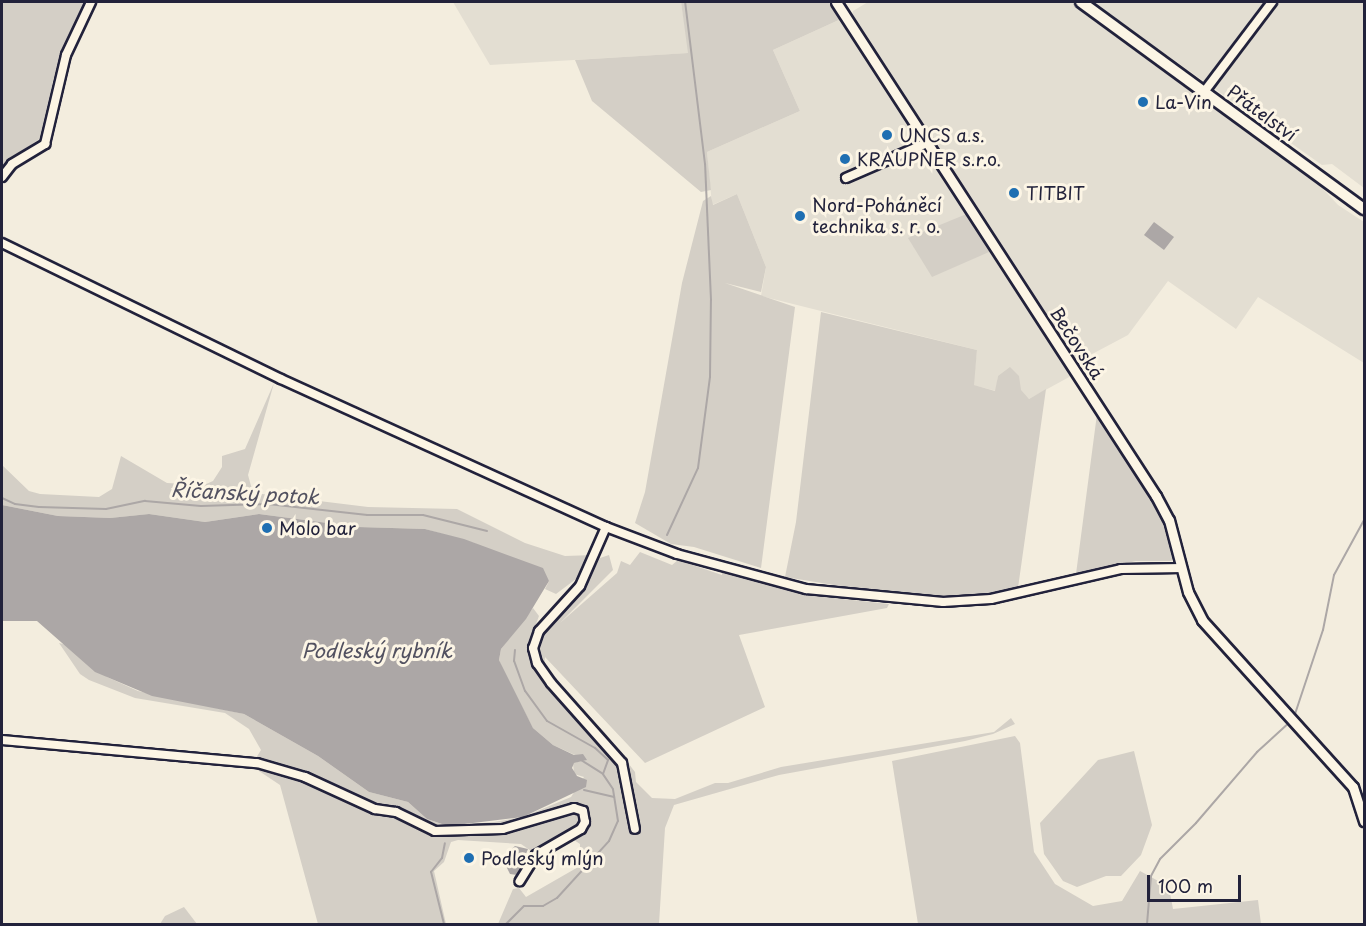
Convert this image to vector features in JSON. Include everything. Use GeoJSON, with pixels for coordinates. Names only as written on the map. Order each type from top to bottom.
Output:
{"type":"FeatureCollection","features":[{"type":"Feature","properties":{"kind":"main road","name":"Přátelství"},"geometry":{"type":"LineString","coordinates":[[1081,2],[1365,208]]}},
{"type":"Feature","properties":{"kind":"street"},"geometry":{"type":"LineString","coordinates":[[2,177],[12,164],[45,144],[66,55],[91,2]]}},
{"type":"Feature","properties":{"kind":"street","name":"Bečovská"},"geometry":{"type":"LineString","coordinates":[[836,2],[929,142],[1156,496],[1169,520],[1182,568],[1202,620],[1290,721],[1353,787],[1365,820]]}},
{"type":"Feature","properties":{"kind":"street"},"geometry":{"type":"LineString","coordinates":[[1204,92],[1272,2]]}},
{"type":"Feature","properties":{"kind":"street"},"geometry":{"type":"LineString","coordinates":[[846,178],[929,142]]}},
{"type":"Feature","properties":{"kind":"street"},"geometry":{"type":"LineString","coordinates":[[2,243],[281,379],[606,527],[699,560],[806,589],[860,597],[943,602],[992,599],[1121,569],[1149,566],[1182,568]]}},
{"type":"Feature","properties":{"kind":"street"},"geometry":{"type":"LineString","coordinates":[[606,527],[580,586],[539,631],[533,648],[537,663],[551,683],[622,764],[635,829]]}},
{"type":"Feature","properties":{"kind":"street"},"geometry":{"type":"LineString","coordinates":[[2,740],[257,763],[305,777],[375,809],[396,812],[435,831],[504,829],[578,808],[586,818],[581,829],[536,855],[520,881]]}},
{"type":"Feature","properties":{"kind":"shaded area"},"geometry":{"type":"Polygon","coordinates":[[[2,2],[87,2],[53,80],[44,136],[11,158],[2,170],[2,2]]]}},
{"type":"Feature","properties":{"kind":"shaded area"},"geometry":{"type":"Polygon","coordinates":[[[453,2],[681,2],[689,53],[490,65],[453,2]]]}},
{"type":"Feature","properties":{"kind":"shaded area"},"geometry":{"type":"Polygon","coordinates":[[[681,2],[829,2],[841,19],[773,50],[800,111],[707,152],[711,190],[701,192],[592,101],[575,60],[688,53],[681,2]]]}},
{"type":"Feature","properties":{"kind":"shaded area"},"geometry":{"type":"Polygon","coordinates":[[[868,2],[1074,2],[1311,176],[1338,205],[1364,222],[1364,363],[1258,297],[1236,329],[1168,281],[1128,335],[1077,362],[852,18],[853,11],[868,2]]]}},
{"type":"Feature","properties":{"kind":"shaded area"},"geometry":{"type":"Polygon","coordinates":[[[1092,2],[1364,2],[1364,188],[1332,164],[1322,165],[1092,2]]]}},
{"type":"Feature","properties":{"kind":"shaded area"},"geometry":{"type":"Polygon","coordinates":[[[841,19],[885,82],[923,149],[1071,376],[1029,399],[998,376],[996,391],[973,385],[977,350],[761,296],[766,267],[737,194],[712,205],[707,152],[800,111],[773,50],[841,19]]]}},
{"type":"Feature","properties":{"kind":"shaded area"},"geometry":{"type":"Polygon","coordinates":[[[737,194],[766,267],[761,292],[725,283],[795,307],[761,568],[694,547],[671,544],[635,523],[645,492],[682,283],[703,201],[711,196],[713,205],[737,194]]]}},
{"type":"Feature","properties":{"kind":"shaded area"},"geometry":{"type":"Polygon","coordinates":[[[969,213],[990,245],[989,252],[932,277],[908,238],[969,213]]]}},
{"type":"Feature","properties":{"kind":"shaded area"},"geometry":{"type":"Polygon","coordinates":[[[821,312],[977,350],[974,385],[995,391],[998,376],[1010,367],[1019,376],[1021,390],[1029,399],[1046,389],[1018,588],[987,595],[941,596],[883,593],[785,577],[796,522],[821,312]]]}},
{"type":"Feature","properties":{"kind":"shaded area"},"geometry":{"type":"Polygon","coordinates":[[[274,383],[248,475],[253,493],[368,507],[457,509],[525,543],[565,556],[594,555],[588,570],[556,594],[545,589],[549,581],[474,543],[425,529],[358,527],[259,514],[205,522],[149,514],[110,518],[58,516],[2,505],[2,465],[29,491],[40,494],[99,497],[112,489],[121,456],[167,483],[204,485],[213,481],[222,467],[222,456],[245,449],[274,383]]]}},
{"type":"Feature","properties":{"kind":"shaded area"},"geometry":{"type":"Polygon","coordinates":[[[1097,414],[1159,512],[1174,559],[1171,561],[1136,561],[1076,574],[1097,414]]]}},
{"type":"Feature","properties":{"kind":"shaded area"},"geometry":{"type":"Polygon","coordinates":[[[640,552],[672,565],[678,560],[722,575],[722,569],[824,597],[889,604],[887,608],[739,635],[765,707],[645,763],[545,657],[544,667],[606,734],[635,772],[636,782],[652,798],[675,799],[715,783],[728,783],[781,767],[994,732],[1011,718],[1015,724],[993,734],[965,741],[779,775],[674,805],[665,828],[659,924],[498,924],[513,889],[519,888],[526,897],[580,866],[580,844],[574,840],[552,850],[534,853],[521,844],[458,840],[451,842],[444,862],[434,871],[446,924],[318,924],[280,785],[259,771],[256,758],[261,750],[249,729],[225,713],[135,698],[89,680],[80,674],[59,643],[67,645],[107,677],[138,691],[244,714],[318,756],[369,792],[408,802],[427,819],[448,826],[494,822],[523,817],[571,797],[584,777],[574,774],[573,763],[586,760],[553,745],[533,728],[504,673],[499,660],[501,649],[533,608],[539,616],[536,624],[544,628],[583,588],[600,558],[609,555],[613,570],[560,623],[617,573],[621,561],[630,565],[640,552]]]}},
{"type":"Feature","properties":{"kind":"shaded area"},"geometry":{"type":"Polygon","coordinates":[[[1015,736],[1020,743],[1034,852],[1055,884],[1093,906],[1122,901],[1140,871],[1160,882],[1168,882],[1173,909],[1258,900],[1261,924],[918,924],[892,761],[1015,736]]]}},
{"type":"Feature","properties":{"kind":"shaded area"},"geometry":{"type":"Polygon","coordinates":[[[1134,751],[1152,825],[1141,855],[1121,876],[1106,876],[1077,887],[1063,881],[1044,854],[1040,823],[1098,760],[1134,751]]]}},
{"type":"Feature","properties":{"kind":"shaded area"},"geometry":{"type":"Polygon","coordinates":[[[184,907],[197,924],[160,924],[165,916],[184,907]]]}},
{"type":"Feature","properties":{"kind":"water"},"geometry":{"type":"Polygon","coordinates":[[[1154,222],[1174,237],[1164,250],[1144,235],[1154,222]]]}},
{"type":"Feature","properties":{"kind":"water","name":"Podleský rybník"},"geometry":{"type":"Polygon","coordinates":[[[2,505],[58,516],[110,518],[149,514],[205,522],[259,514],[358,527],[425,529],[464,539],[543,568],[549,581],[526,619],[501,649],[499,660],[533,728],[553,745],[574,755],[583,754],[587,760],[574,763],[572,768],[577,776],[587,780],[586,787],[523,817],[448,826],[427,819],[408,802],[369,792],[318,756],[244,714],[152,696],[95,672],[37,621],[2,621],[2,505]]]}},
{"type":"Feature","properties":{"kind":"water"},"geometry":{"type":"Polygon","coordinates":[[[515,846],[528,849],[517,875],[510,874],[506,866],[508,852],[515,846]]]}},
{"type":"Feature","properties":{"kind":"waterway"},"geometry":{"type":"LineString","coordinates":[[667,535],[698,468],[710,377],[711,300],[705,164],[685,2]]}},
{"type":"Feature","properties":{"kind":"waterway","name":"Říčanský potok"},"geometry":{"type":"LineString","coordinates":[[2,498],[15,504],[39,507],[106,509],[145,501],[201,506],[268,504],[367,515],[423,515],[487,531]]}},
{"type":"Feature","properties":{"kind":"waterway"},"geometry":{"type":"LineString","coordinates":[[1294,717],[1323,630],[1334,575],[1364,520]]}},
{"type":"Feature","properties":{"kind":"waterway","name":"Říčanský potok"},"geometry":{"type":"LineString","coordinates":[[506,924],[524,906],[543,906],[557,898],[609,841],[618,821],[613,789],[603,774],[608,760],[595,748],[547,721],[525,691],[514,661],[515,650]]}},
{"type":"Feature","properties":{"kind":"waterway"},"geometry":{"type":"LineString","coordinates":[[1147,924],[1151,876],[1160,859],[1196,823],[1257,752],[1291,721]]}},
{"type":"Feature","properties":{"kind":"waterway"},"geometry":{"type":"LineString","coordinates":[[581,760],[603,774]]}},
{"type":"Feature","properties":{"kind":"waterway"},"geometry":{"type":"LineString","coordinates":[[584,790],[614,797]]}},
{"type":"Feature","properties":{"kind":"waterway"},"geometry":{"type":"LineString","coordinates":[[444,924],[431,872],[442,858],[445,843]]}},
{"type":"Feature","properties":{"kind":"place","name":"La-Vin"},"geometry":{"type":"Point","coordinates":[1143,102]}},
{"type":"Feature","properties":{"kind":"place","name":"UNCS a.s."},"geometry":{"type":"Point","coordinates":[887,135]}},
{"type":"Feature","properties":{"kind":"place","name":"KRAUPNER s.r.o."},"geometry":{"type":"Point","coordinates":[845,159]}},
{"type":"Feature","properties":{"kind":"place","name":"TITBIT"},"geometry":{"type":"Point","coordinates":[1014,193]}},
{"type":"Feature","properties":{"kind":"place","name":"Nord-Poháněcí technika s. r. o."},"geometry":{"type":"Point","coordinates":[800,216]}},
{"type":"Feature","properties":{"kind":"place","name":"Molo bar"},"geometry":{"type":"Point","coordinates":[267,528]}},
{"type":"Feature","properties":{"kind":"place","name":"Podleský mlýn"},"geometry":{"type":"Point","coordinates":[469,858]}}]}
